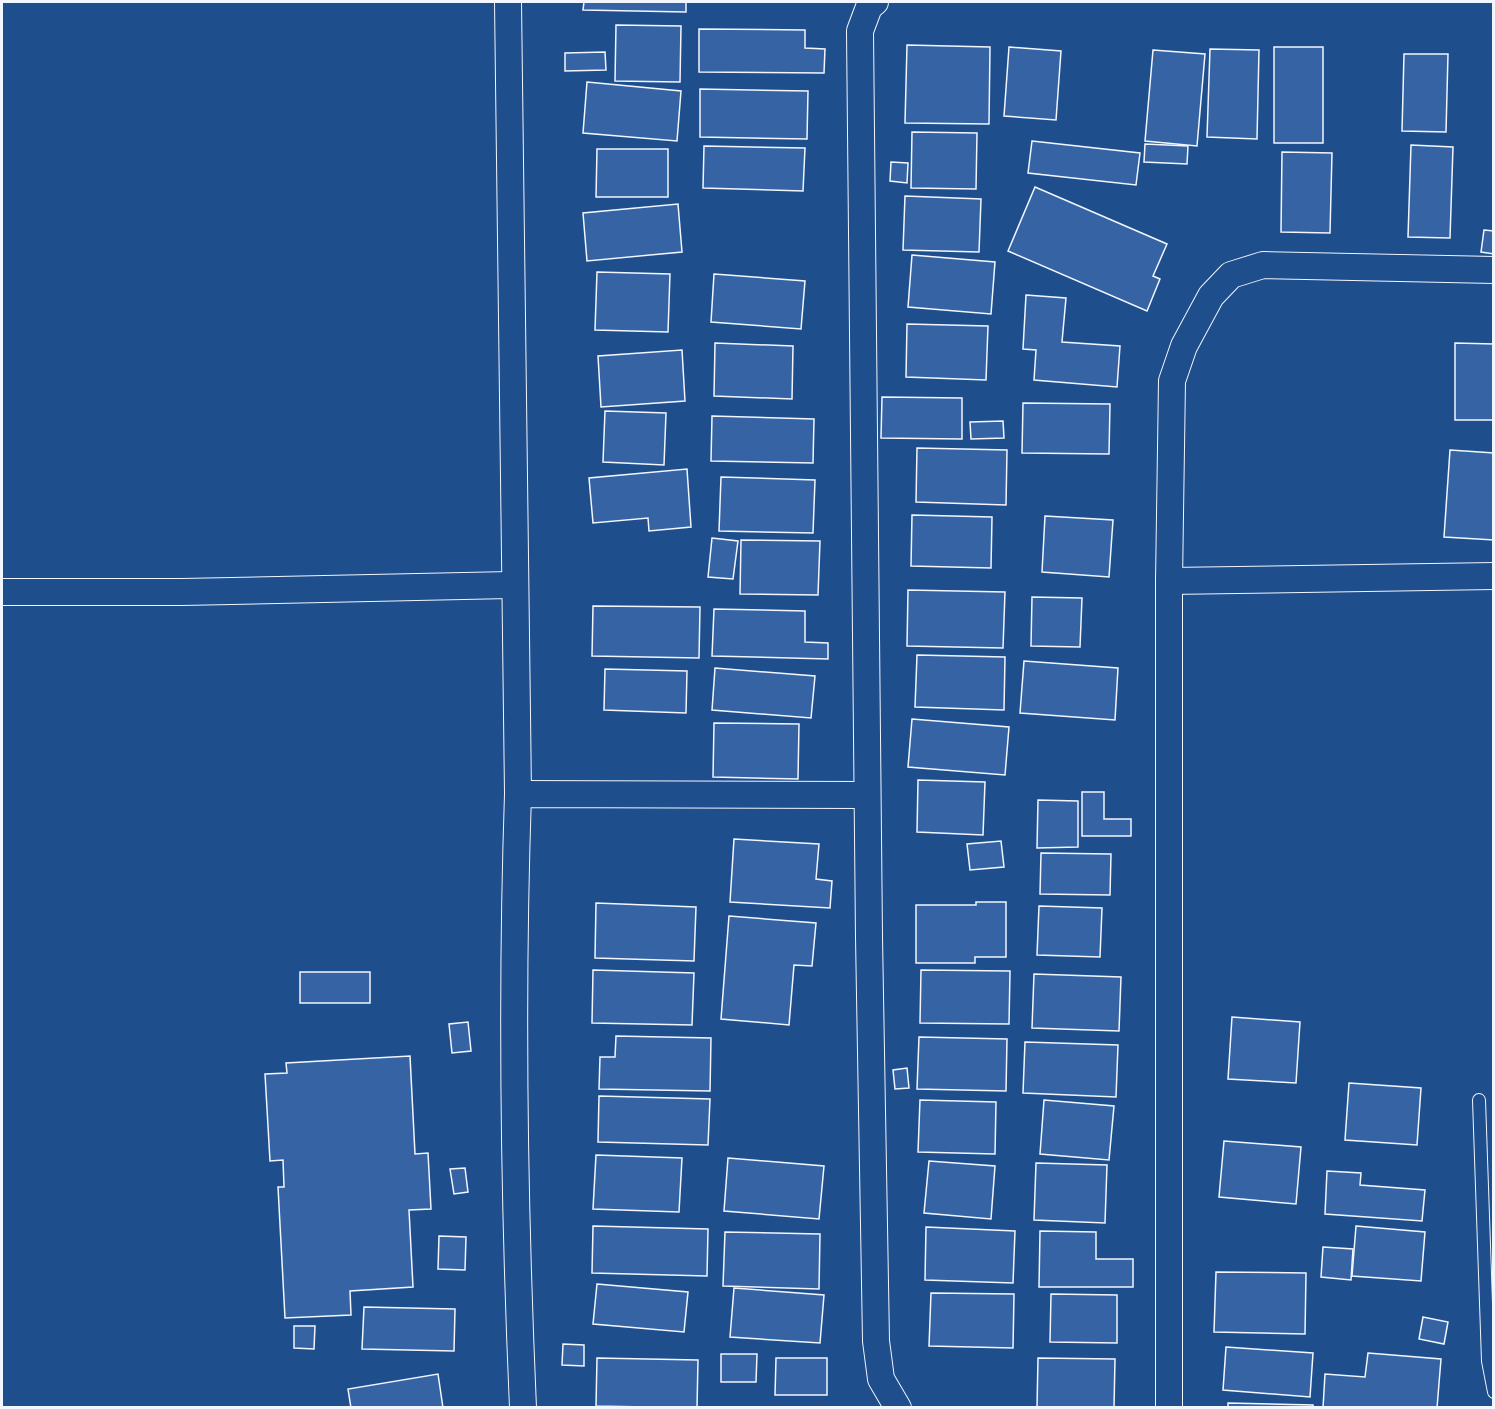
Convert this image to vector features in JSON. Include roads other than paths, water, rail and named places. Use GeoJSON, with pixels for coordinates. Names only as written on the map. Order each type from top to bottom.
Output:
{"type":"FeatureCollection","features":[{"type":"Feature","properties":{"kind":"street"},"geometry":{"type":"LineString","coordinates":[[508,2],[518,794],[514,991],[515,1130],[524,1407]]}},
{"type":"Feature","properties":{"kind":"street"},"geometry":{"type":"LineString","coordinates":[[851,2],[860,31],[867,795],[876,1341],[881,1379],[898,1407]]}},
{"type":"Feature","properties":{"kind":"street"},"geometry":{"type":"LineString","coordinates":[[860,31],[869,8],[875,2]]}},
{"type":"Feature","properties":{"kind":"street"},"geometry":{"type":"LineString","coordinates":[[1169,1407],[1169,581],[1172,381],[1184,346],[1211,297],[1231,275],[1263,265],[1494,270]]}},
{"type":"Feature","properties":{"kind":"street"},"geometry":{"type":"LineString","coordinates":[[1169,581],[1494,576]]}},
{"type":"Feature","properties":{"kind":"street"},"geometry":{"type":"LineString","coordinates":[[2,592],[205,592],[515,585]]}},
{"type":"Feature","properties":{"kind":"street"},"geometry":{"type":"LineString","coordinates":[[518,794],[867,795]]}},
{"type":"Feature","properties":{"kind":"lane"},"geometry":{"type":"LineString","coordinates":[[1479,1100],[1488,1361],[1494,1392]]}}]}
